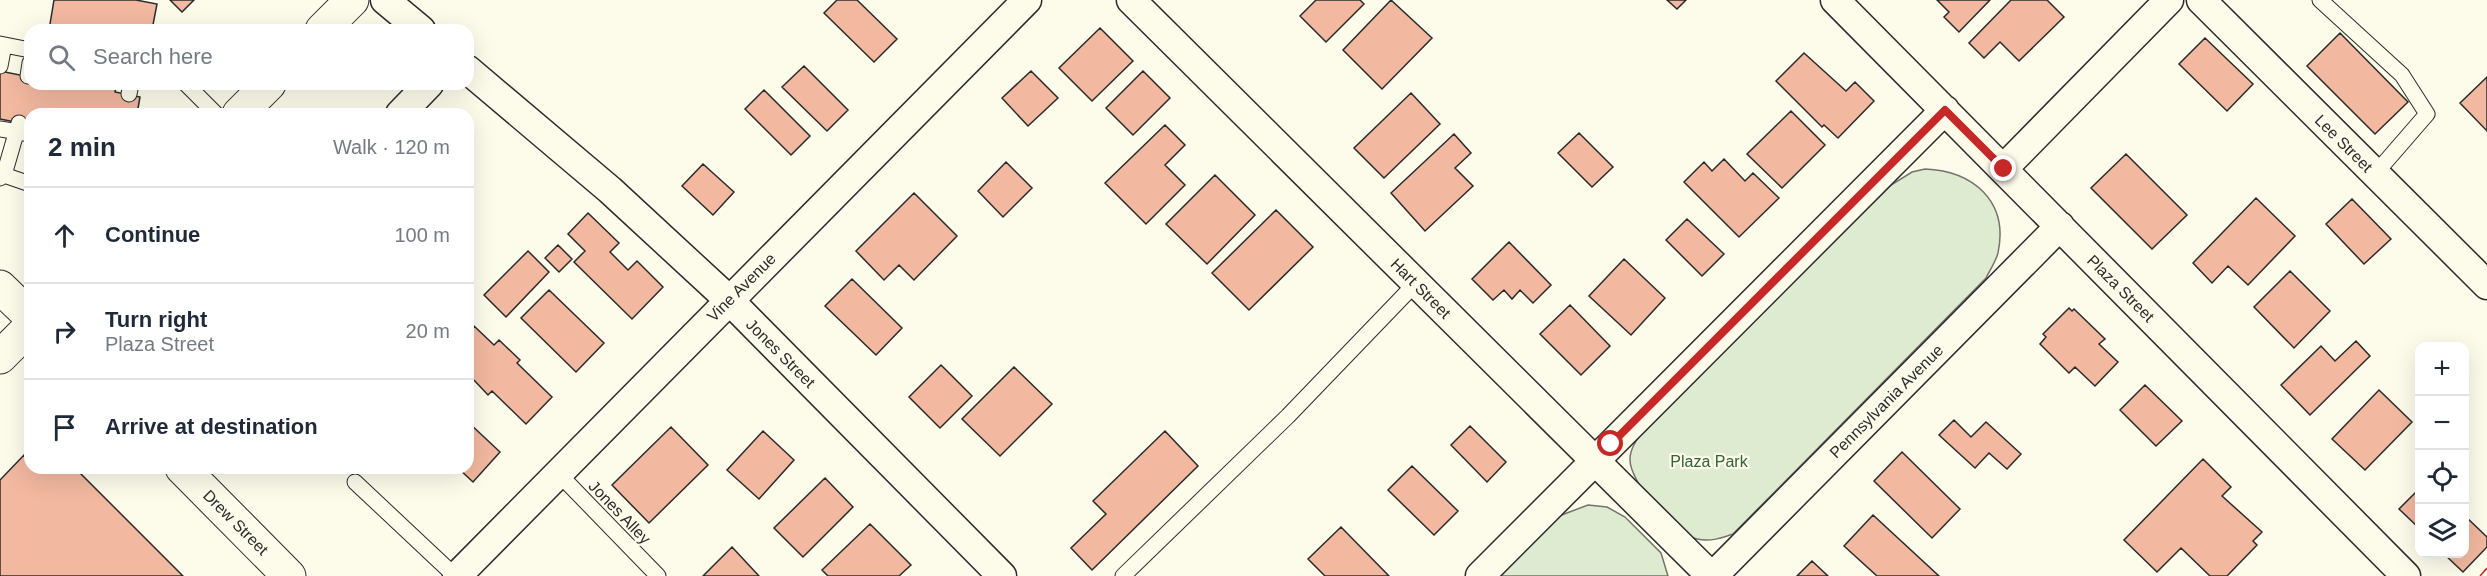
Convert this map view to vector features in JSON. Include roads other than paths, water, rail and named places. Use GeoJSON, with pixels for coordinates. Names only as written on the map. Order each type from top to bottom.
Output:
{"type":"FeatureCollection","features":[{"type":"Feature","properties":{"kind":"main road"},"geometry":{"type":"LineString","coordinates":[[328,24],[351,0]]}},
{"type":"Feature","properties":{"kind":"main road"},"geometry":{"type":"LineString","coordinates":[[245,108],[263,90]]}},
{"type":"Feature","properties":{"kind":"main road"},"geometry":{"type":"LineString","coordinates":[[0,287],[24,310]]}},
{"type":"Feature","properties":{"kind":"main road"},"geometry":{"type":"LineString","coordinates":[[0,357],[24,333]]}},
{"type":"Feature","properties":{"kind":"main road","name":"Drew Street"},"geometry":{"type":"LineString","coordinates":[[188,474],[289,576]]}},
{"type":"Feature","properties":{"kind":"street"},"geometry":{"type":"LineString","coordinates":[[385,0],[414,24]]}},
{"type":"Feature","properties":{"kind":"street","name":"Vine Avenue"},"geometry":{"type":"LineString","coordinates":[[456,576],[728,299],[1027,0]]}},
{"type":"Feature","properties":{"kind":"street","name":"Hart Street"},"geometry":{"type":"LineString","coordinates":[[1131,0],[1712,576]]}},
{"type":"Feature","properties":{"kind":"street","name":"Plaza Street"},"geometry":{"type":"LineString","coordinates":[[1836,0],[2406,576]]}},
{"type":"Feature","properties":{"kind":"street"},"geometry":{"type":"LineString","coordinates":[[2004,169],[2169,0]]}},
{"type":"Feature","properties":{"kind":"street","name":"Lee Street"},"geometry":{"type":"LineString","coordinates":[[2201,0],[2487,285]]}},
{"type":"Feature","properties":{"kind":"street","name":"Jones Street"},"geometry":{"type":"LineString","coordinates":[[474,74],[610,190],[728,299],[1002,576]]}},
{"type":"Feature","properties":{"kind":"street"},"geometry":{"type":"LineString","coordinates":[[406,108],[423,90]]}},
{"type":"Feature","properties":{"kind":"street"},"geometry":{"type":"LineString","coordinates":[[1480,576],[1945,110]]}},
{"type":"Feature","properties":{"kind":"street","name":"Pennsylvania Avenue"},"geometry":{"type":"LineString","coordinates":[[1712,576],[2060,226]]}},
{"type":"Feature","properties":{"kind":"lane"},"geometry":{"type":"LineString","coordinates":[[2320,0],[2402,75],[2427,114],[2375,174]]}},
{"type":"Feature","properties":{"kind":"lane"},"geometry":{"type":"LineString","coordinates":[[0,66],[2,44],[24,49]]}},
{"type":"Feature","properties":{"kind":"lane"},"geometry":{"type":"LineString","coordinates":[[192,90],[210,108]]}},
{"type":"Feature","properties":{"kind":"lane"},"geometry":{"type":"LineString","coordinates":[[0,129],[22,129],[1,175],[24,182]]}},
{"type":"Feature","properties":{"kind":"lane"},"geometry":{"type":"LineString","coordinates":[[1123,576],[1288,416],[1416,283]]}},
{"type":"Feature","properties":{"kind":"lane","name":"Jones Alley"},"geometry":{"type":"LineString","coordinates":[[558,473],[658,576]]}},
{"type":"Feature","properties":{"kind":"lane"},"geometry":{"type":"LineString","coordinates":[[355,482],[456,576]]}},
{"type":"Feature","properties":{"kind":"park label","name":"Plaza Park"},"geometry":{"type":"Point","coordinates":[1709,461]}}]}
